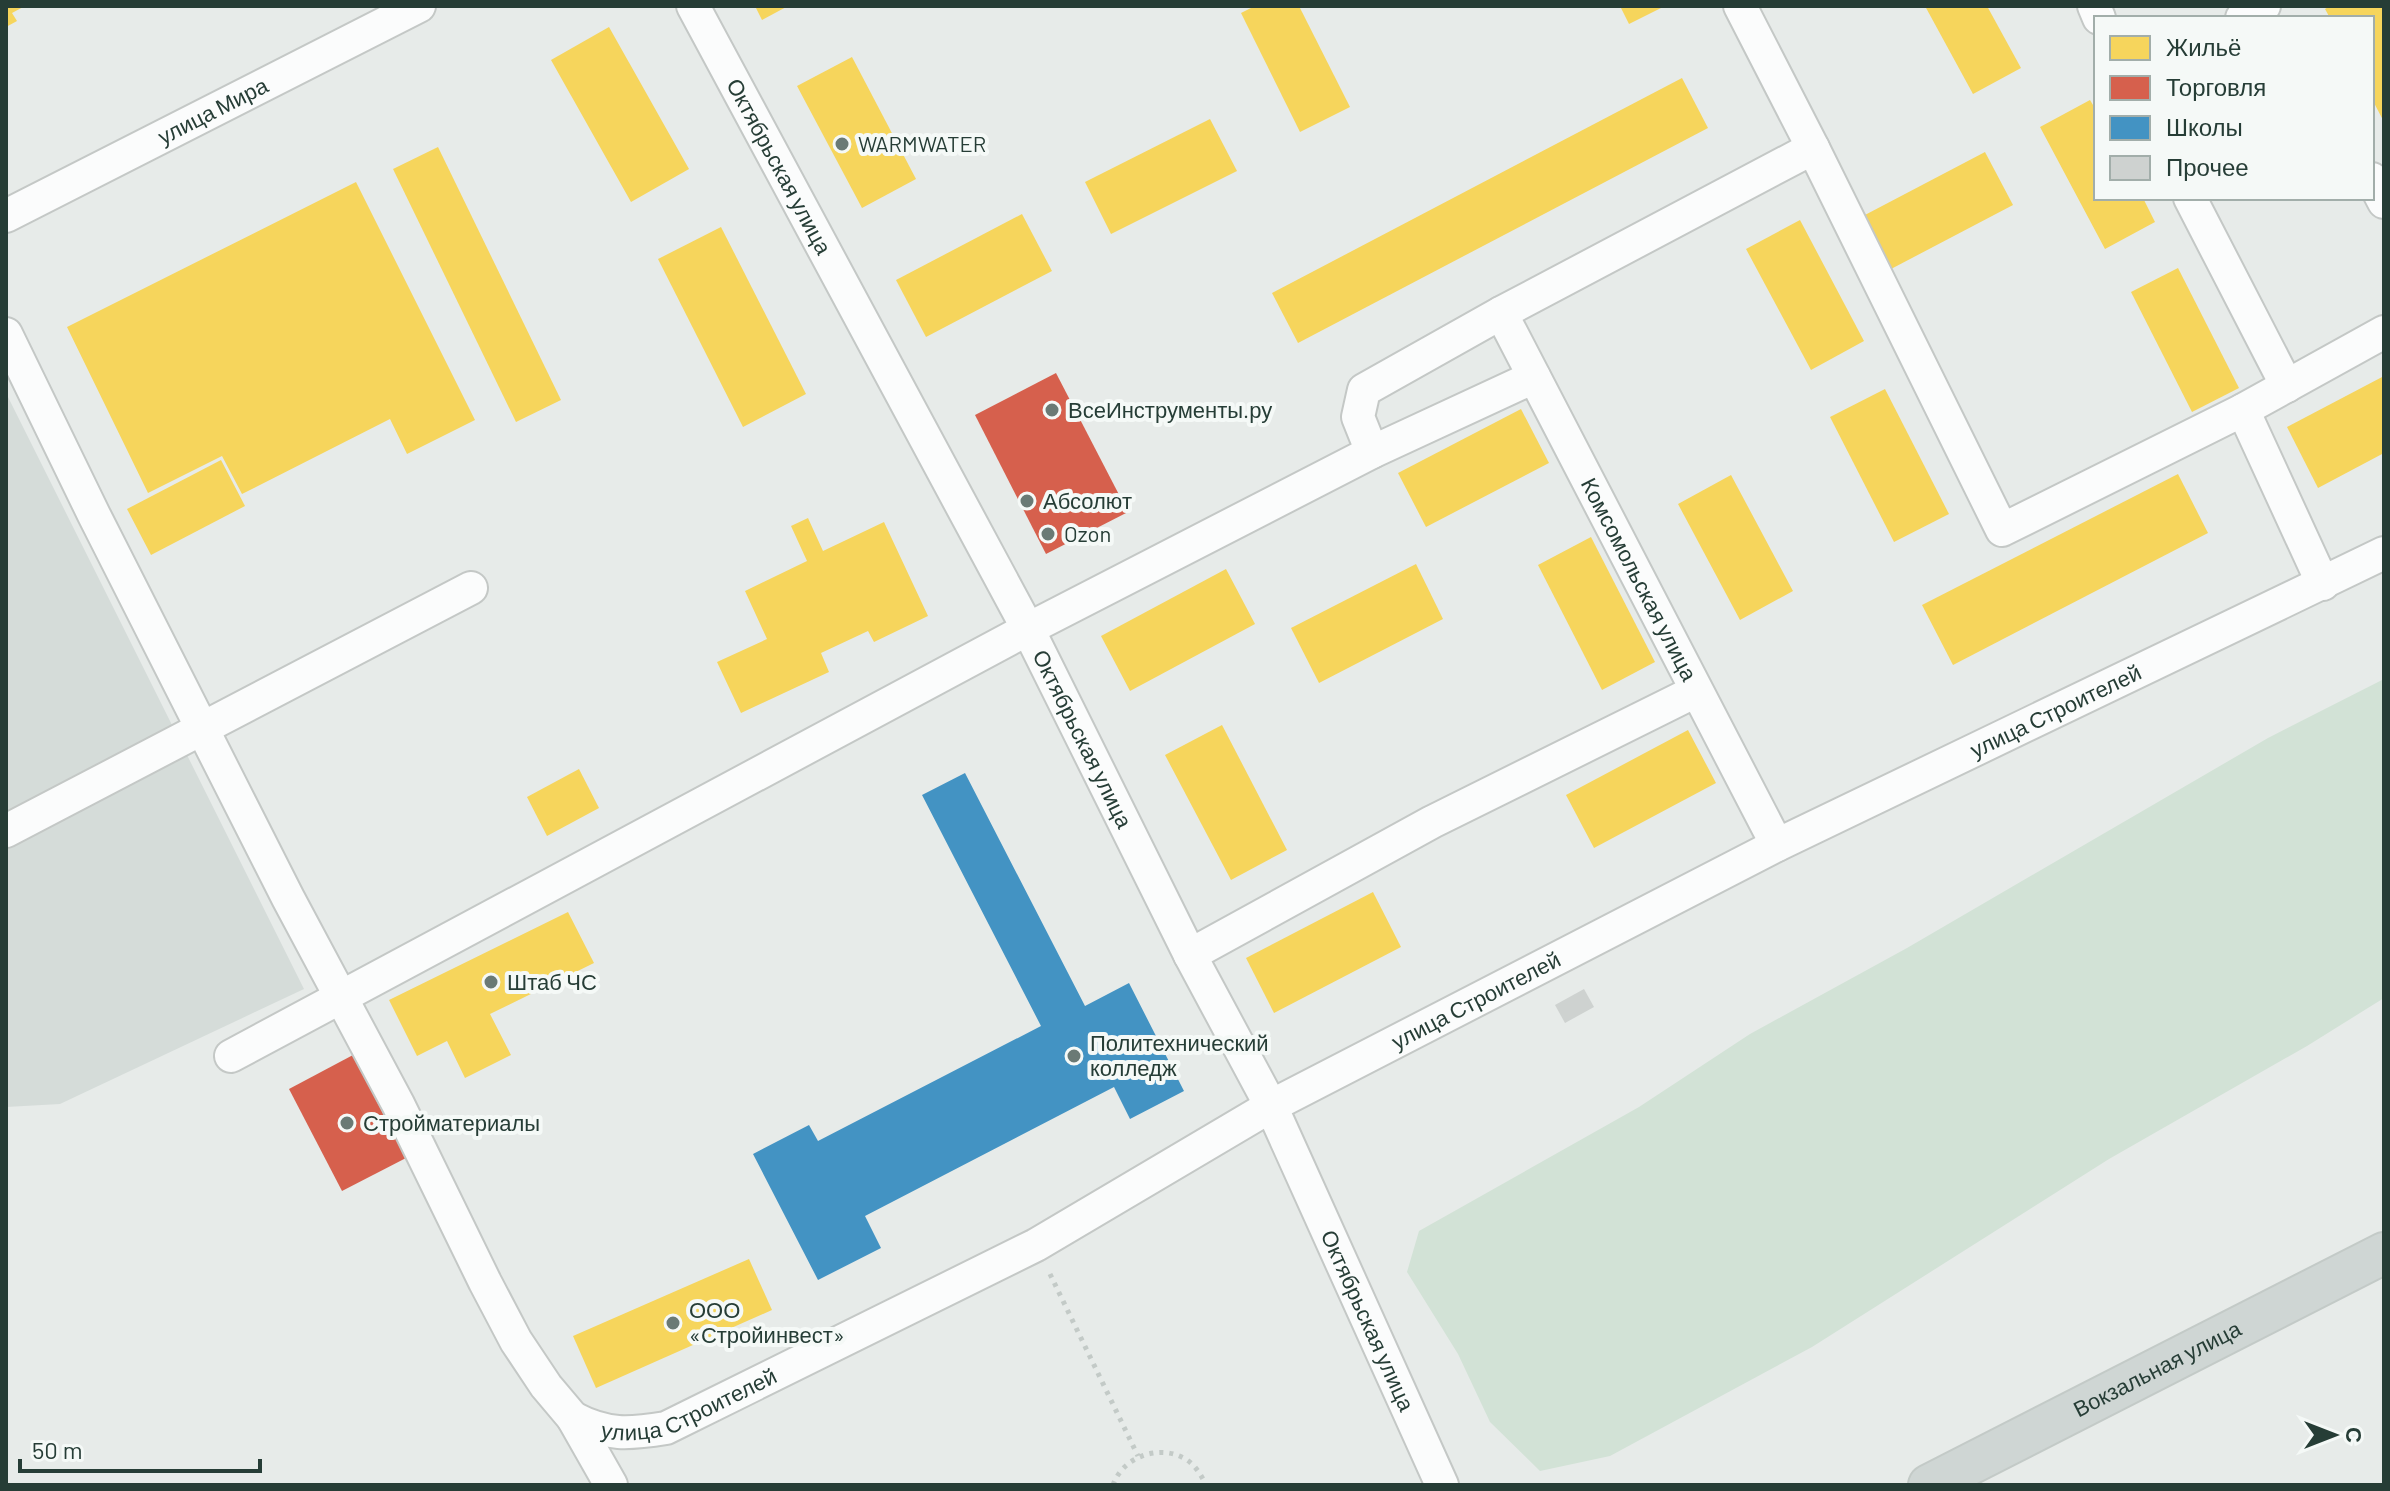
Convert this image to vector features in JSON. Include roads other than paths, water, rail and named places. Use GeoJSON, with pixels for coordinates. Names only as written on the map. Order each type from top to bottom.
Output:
{"type":"FeatureCollection","features":[{"type":"Feature","properties":{"kind":"main road","name":"Вокзальная улица"},"geometry":{"type":"LineString","coordinates":[[1929,1485],[2384,1253]]}},
{"type":"Feature","properties":{"kind":"street","name":"улица Мира"},"geometry":{"type":"LineString","coordinates":[[6,216],[419,6]]}},
{"type":"Feature","properties":{"kind":"street","name":"Октябрьская улица"},"geometry":{"type":"LineString","coordinates":[[693,6],[1028,629],[1190,955],[1271,1106],[1442,1485]]}},
{"type":"Feature","properties":{"kind":"street"},"geometry":{"type":"LineString","coordinates":[[1740,6],[2002,530],[2243,410],[2384,332]]}},
{"type":"Feature","properties":{"kind":"street"},"geometry":{"type":"LineString","coordinates":[[2246,16],[2264,6]]}},
{"type":"Feature","properties":{"kind":"street"},"geometry":{"type":"LineString","coordinates":[[1372,452],[1358,417],[1364,390],[1501,313],[1813,148]]}},
{"type":"Feature","properties":{"kind":"street"},"geometry":{"type":"LineString","coordinates":[[2374,183],[2384,202]]}},
{"type":"Feature","properties":{"kind":"street"},"geometry":{"type":"LineString","coordinates":[[2191,200],[2287,386]]}},
{"type":"Feature","properties":{"kind":"street","name":"Комсомольская улица"},"geometry":{"type":"LineString","coordinates":[[1501,313],[1777,845]]}},
{"type":"Feature","properties":{"kind":"street"},"geometry":{"type":"LineString","coordinates":[[6,334],[94,515],[398,1104],[516,1341],[546,1386],[573,1418],[603,1473],[666,1428]]}},
{"type":"Feature","properties":{"kind":"street"},"geometry":{"type":"LineString","coordinates":[[231,1056],[1028,629],[1372,452],[1534,377]]}},
{"type":"Feature","properties":{"kind":"street"},"geometry":{"type":"LineString","coordinates":[[2243,410],[2323,584]]}},
{"type":"Feature","properties":{"kind":"street","name":"улица Строителей"},"geometry":{"type":"LineString","coordinates":[[573,1418],[592,1428],[613,1432],[632,1434],[666,1428],[1036,1245],[1271,1106],[1777,845],[2384,553]]}},
{"type":"Feature","properties":{"kind":"street"},"geometry":{"type":"LineString","coordinates":[[6,831],[471,588]]}},
{"type":"Feature","properties":{"kind":"street"},"geometry":{"type":"LineString","coordinates":[[1190,955],[1432,822],[1696,691]]}},
{"type":"Feature","properties":{"kind":"place","name":"WARMWATER"},"geometry":{"type":"Point","coordinates":[842,144]}},
{"type":"Feature","properties":{"kind":"place","name":"ВсеИнструменты.ру"},"geometry":{"type":"Point","coordinates":[1052,410]}},
{"type":"Feature","properties":{"kind":"place","name":"Абсолют"},"geometry":{"type":"Point","coordinates":[1027,501]}},
{"type":"Feature","properties":{"kind":"place","name":"Ozon"},"geometry":{"type":"Point","coordinates":[1048,534]}},
{"type":"Feature","properties":{"kind":"place","name":"Штаб ЧС"},"geometry":{"type":"Point","coordinates":[491,982]}},
{"type":"Feature","properties":{"kind":"place","name":"Политехнический колледж"},"geometry":{"type":"Point","coordinates":[1074,1056]}},
{"type":"Feature","properties":{"kind":"place","name":"Стройматериалы"},"geometry":{"type":"Point","coordinates":[347,1123]}},
{"type":"Feature","properties":{"kind":"place","name":"ООО «Стройинвест»"},"geometry":{"type":"Point","coordinates":[673,1323]}}]}
